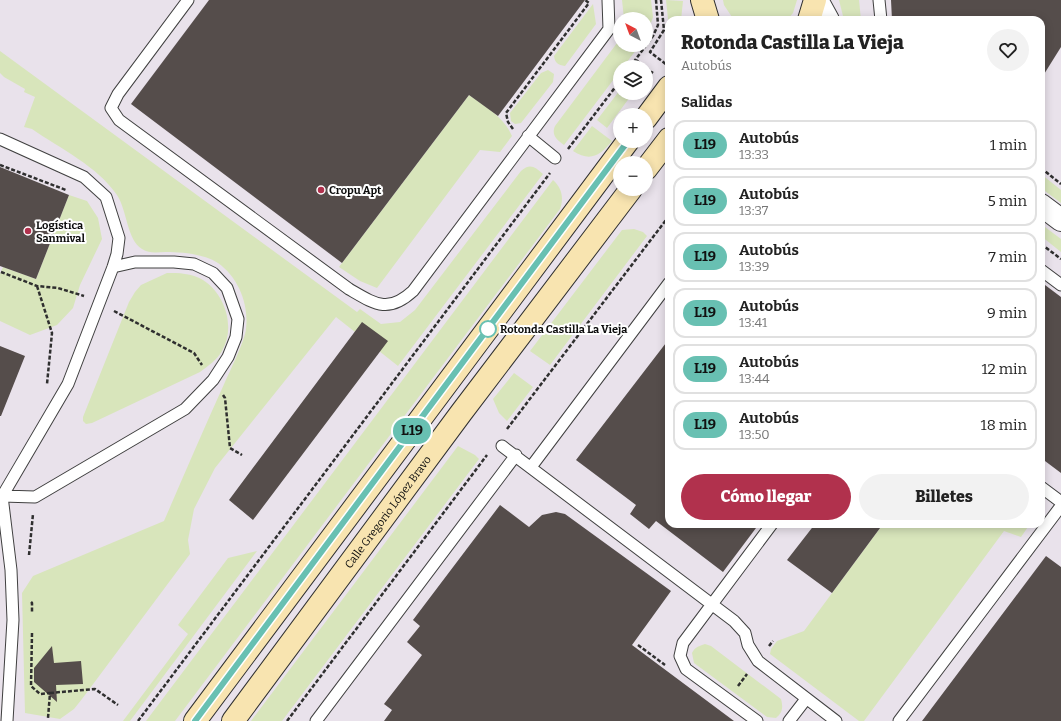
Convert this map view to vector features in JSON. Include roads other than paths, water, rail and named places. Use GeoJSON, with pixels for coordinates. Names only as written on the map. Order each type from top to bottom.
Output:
{"type":"FeatureCollection","features":[{"type":"Feature","properties":{"kind":"main road"},"geometry":{"type":"LineString","coordinates":[[810,16],[816,0]]}},
{"type":"Feature","properties":{"kind":"main road"},"geometry":{"type":"LineString","coordinates":[[653,109],[665,92]]}},
{"type":"Feature","properties":{"kind":"main road"},"geometry":{"type":"LineString","coordinates":[[653,161],[665,144]]}},
{"type":"Feature","properties":{"kind":"main road"},"geometry":{"type":"LineString","coordinates":[[195,721],[623,148]]}},
{"type":"Feature","properties":{"kind":"main road","name":"Calle Gregorio López Bravo"},"geometry":{"type":"LineString","coordinates":[[233,721],[457,419],[626,196]]}},
{"type":"Feature","properties":{"kind":"street"},"geometry":{"type":"LineString","coordinates":[[816,0],[826,16]]}},
{"type":"Feature","properties":{"kind":"street"},"geometry":{"type":"LineString","coordinates":[[1045,208],[1061,220]]}},
{"type":"Feature","properties":{"kind":"lane"},"geometry":{"type":"LineString","coordinates":[[188,0],[118,94],[111,108],[119,120],[342,284],[374,304],[384,306],[402,301],[413,291],[609,29],[608,0]]}},
{"type":"Feature","properties":{"kind":"lane"},"geometry":{"type":"LineString","coordinates":[[880,0],[881,16]]}},
{"type":"Feature","properties":{"kind":"lane"},"geometry":{"type":"LineString","coordinates":[[528,136],[558,160]]}},
{"type":"Feature","properties":{"kind":"lane"},"geometry":{"type":"LineString","coordinates":[[0,139],[84,177],[106,198],[119,238],[118,254],[68,384],[1,498],[11,570],[13,620],[7,721]]}},
{"type":"Feature","properties":{"kind":"lane"},"geometry":{"type":"LineString","coordinates":[[1,498],[35,497],[185,409],[213,380],[228,356],[236,337],[238,319],[228,288],[213,273],[194,264],[135,262],[113,267]]}},
{"type":"Feature","properties":{"kind":"lane"},"geometry":{"type":"LineString","coordinates":[[1045,273],[1061,285]]}},
{"type":"Feature","properties":{"kind":"lane"},"geometry":{"type":"LineString","coordinates":[[531,467],[665,288]]}},
{"type":"Feature","properties":{"kind":"lane"},"geometry":{"type":"LineString","coordinates":[[502,446],[734,621],[745,633],[748,645],[755,658],[836,721]]}},
{"type":"Feature","properties":{"kind":"lane"},"geometry":{"type":"LineString","coordinates":[[316,721],[516,456]]}},
{"type":"Feature","properties":{"kind":"lane"},"geometry":{"type":"LineString","coordinates":[[1045,490],[1061,502]]}},
{"type":"Feature","properties":{"kind":"lane"},"geometry":{"type":"LineString","coordinates":[[1045,527],[1061,506]]}},
{"type":"Feature","properties":{"kind":"lane"},"geometry":{"type":"LineString","coordinates":[[757,721],[686,669],[680,656],[683,643],[769,528]]}},
{"type":"Feature","properties":{"kind":"lane"},"geometry":{"type":"LineString","coordinates":[[899,721],[1044,528]]}},
{"type":"Feature","properties":{"kind":"lane"},"geometry":{"type":"LineString","coordinates":[[789,721],[806,699]]}},
{"type":"Feature","properties":{"kind":"place","name":"Cropu Apt"},"geometry":{"type":"Point","coordinates":[321,190]}},
{"type":"Feature","properties":{"kind":"place","name":"Logística Sanmival"},"geometry":{"type":"Point","coordinates":[28,231]}},
{"type":"Feature","properties":{"kind":"place","name":"Rotonda Castilla La Vieja"},"geometry":{"type":"Point","coordinates":[488,329]}}]}
